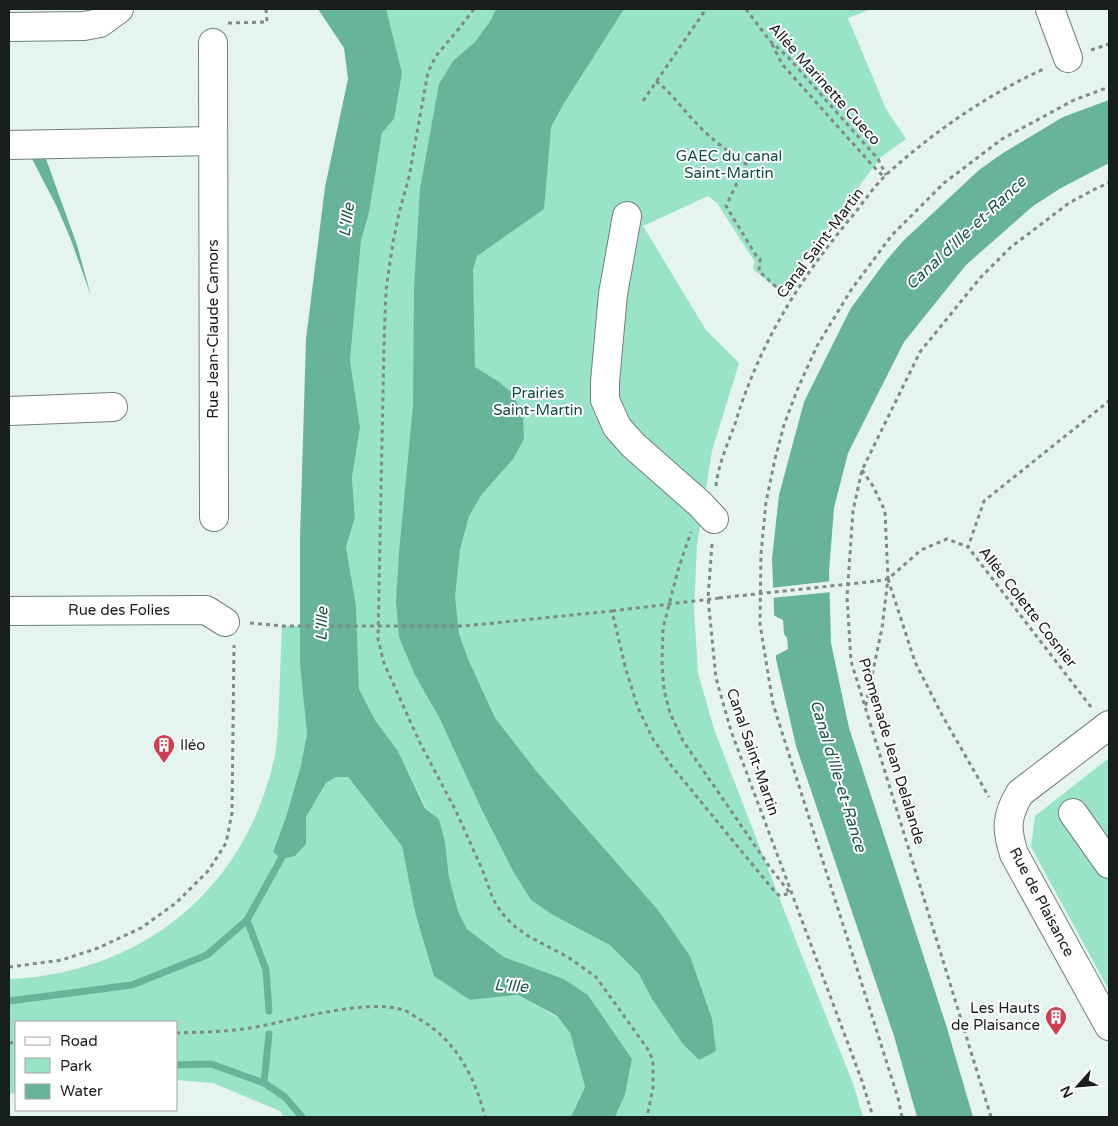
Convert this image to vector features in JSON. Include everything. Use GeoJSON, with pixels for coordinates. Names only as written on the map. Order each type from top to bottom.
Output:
{"type":"FeatureCollection","features":[{"type":"Feature","properties":{"kind":"street"},"geometry":{"type":"LineString","coordinates":[[9,27],[100,24],[119,9]]}},
{"type":"Feature","properties":{"kind":"street"},"geometry":{"type":"LineString","coordinates":[[1050,9],[1068,58]]}},
{"type":"Feature","properties":{"kind":"street","name":"Rue Jean-Claude Camors"},"geometry":{"type":"LineString","coordinates":[[213,43],[214,517]]}},
{"type":"Feature","properties":{"kind":"street"},"geometry":{"type":"LineString","coordinates":[[9,144],[212,141]]}},
{"type":"Feature","properties":{"kind":"street"},"geometry":{"type":"LineString","coordinates":[[627,216],[613,294],[605,400],[617,427],[707,512]]}},
{"type":"Feature","properties":{"kind":"street"},"geometry":{"type":"LineString","coordinates":[[9,411],[113,407]]}},
{"type":"Feature","properties":{"kind":"street","name":"Rue des Folies"},"geometry":{"type":"LineString","coordinates":[[9,611],[206,610],[226,622]]}},
{"type":"Feature","properties":{"kind":"street","name":"Rue de Plaisance"},"geometry":{"type":"LineString","coordinates":[[1108,726],[1020,793],[1011,808],[1009,838],[1014,854],[1109,1026]]}},
{"type":"Feature","properties":{"kind":"street"},"geometry":{"type":"LineString","coordinates":[[1073,813],[1109,864]]}},
{"type":"Feature","properties":{"kind":"path"},"geometry":{"type":"LineString","coordinates":[[255,23],[267,22],[266,9]]}},
{"type":"Feature","properties":{"kind":"path"},"geometry":{"type":"LineString","coordinates":[[474,9],[436,56],[428,72],[409,177],[393,242],[386,290],[378,639],[384,663],[420,743],[456,811],[493,898],[501,912],[513,925],[528,936],[584,967],[596,977],[647,1048],[653,1060],[652,1088],[647,1117]]}},
{"type":"Feature","properties":{"kind":"path"},"geometry":{"type":"LineString","coordinates":[[643,101],[706,9]]}},
{"type":"Feature","properties":{"kind":"path","name":"Allée Marinette Cueco"},"geometry":{"type":"LineString","coordinates":[[746,9],[770,41],[788,57],[878,159],[885,176]]}},
{"type":"Feature","properties":{"kind":"path"},"geometry":{"type":"LineString","coordinates":[[770,41],[782,64],[872,165],[885,176]]}},
{"type":"Feature","properties":{"kind":"path","name":"Canal Saint-Martin"},"geometry":{"type":"LineString","coordinates":[[874,1117],[790,893],[729,722],[716,678],[708,598],[707,512],[742,400],[762,353],[792,296],[840,230],[885,176],[960,116],[994,94],[1068,58],[1109,44]]}},
{"type":"Feature","properties":{"kind":"path"},"geometry":{"type":"LineString","coordinates":[[656,81],[722,148],[746,164],[726,206],[760,259],[759,271],[775,286],[792,296]]}},
{"type":"Feature","properties":{"kind":"path"},"geometry":{"type":"LineString","coordinates":[[902,1117],[898,1098],[773,704],[760,624],[761,554],[768,494],[784,426],[798,388],[818,346],[851,290],[892,235],[944,183],[1002,139],[1074,100],[1109,87]]}},
{"type":"Feature","properties":{"kind":"path","name":"Promenade Jean Delalande"},"geometry":{"type":"LineString","coordinates":[[991,1117],[851,661],[847,597],[852,511],[862,470],[920,352],[980,278],[1011,247],[1069,203],[1109,184]]}},
{"type":"Feature","properties":{"kind":"path","name":"Allée Colette Cosnier"},"geometry":{"type":"LineString","coordinates":[[1108,726],[968,547],[984,501],[1109,401]]}},
{"type":"Feature","properties":{"kind":"path"},"geometry":{"type":"LineString","coordinates":[[862,470],[873,486],[885,511],[888,579],[882,628],[865,709]]}},
{"type":"Feature","properties":{"kind":"path"},"geometry":{"type":"LineString","coordinates":[[612,611],[626,670],[638,708],[654,739],[670,764],[775,892],[780,896],[790,893],[771,869],[683,741],[670,713],[664,690],[662,628],[678,570],[707,512]]}},
{"type":"Feature","properties":{"kind":"path"},"geometry":{"type":"LineString","coordinates":[[9,967],[62,960],[98,948],[141,928],[176,903],[209,870],[226,844],[232,813],[234,642],[226,622],[265,623],[282,626],[464,626],[877,581],[888,579],[921,550],[947,539],[968,547]]}},
{"type":"Feature","properties":{"kind":"path"},"geometry":{"type":"LineString","coordinates":[[888,579],[915,662],[942,715],[989,797],[1009,819]]}},
{"type":"Feature","properties":{"kind":"path"},"geometry":{"type":"LineString","coordinates":[[178,1033],[219,1032],[254,1028],[364,1006],[403,1010],[431,1026],[449,1042],[468,1069],[480,1096],[485,1117]]}},
{"type":"Feature","properties":{"kind":"green space","name":"Prairies Saint-Martin"},"geometry":{"type":"Polygon","coordinates":[[[386,9],[871,9],[848,18],[886,109],[906,139],[881,157],[780,291],[753,269],[755,262],[717,203],[708,196],[643,226],[706,330],[739,363],[712,451],[697,545],[694,609],[698,673],[714,729],[854,1086],[863,1117],[615,1117],[625,1095],[632,1059],[588,995],[564,979],[504,957],[467,929],[458,911],[449,877],[445,842],[439,819],[426,808],[398,751],[375,720],[359,689],[356,605],[346,547],[355,518],[352,478],[360,427],[350,360],[361,241],[369,213],[382,133],[394,119],[386,9]]]}},
{"type":"Feature","properties":{"kind":"green space"},"geometry":{"type":"Polygon","coordinates":[[[282,626],[300,626],[300,665],[307,734],[301,765],[286,817],[273,852],[281,859],[295,856],[306,844],[306,817],[326,783],[336,777],[348,777],[402,846],[415,912],[470,1000],[518,995],[557,1017],[570,1033],[585,1087],[571,1117],[284,1117],[280,1111],[213,1083],[178,1080],[178,1021],[15,1021],[15,1093],[9,1094],[9,979],[58,973],[104,960],[145,941],[182,915],[214,883],[241,845],[261,803],[275,755],[278,729],[282,626]]]}},
{"type":"Feature","properties":{"kind":"green space"},"geometry":{"type":"Polygon","coordinates":[[[1109,758],[1109,990],[1031,847],[1035,816],[1109,758]]]}},
{"type":"Feature","properties":{"kind":"water","name":"L'Ille"},"geometry":{"type":"Polygon","coordinates":[[[318,9],[386,9],[402,73],[394,119],[382,133],[369,213],[361,241],[350,360],[360,427],[352,478],[355,518],[346,547],[356,605],[359,689],[375,720],[398,751],[425,808],[439,819],[445,842],[449,877],[458,911],[467,929],[504,957],[564,979],[588,995],[632,1059],[625,1095],[615,1117],[571,1117],[585,1087],[570,1033],[557,1016],[518,995],[470,1000],[434,976],[415,912],[402,846],[348,777],[336,777],[326,783],[306,817],[306,844],[295,856],[281,859],[273,852],[286,817],[301,765],[307,734],[300,665],[300,539],[306,339],[325,187],[348,79],[344,48],[318,9]]]}},
{"type":"Feature","properties":{"kind":"water"},"geometry":{"type":"Polygon","coordinates":[[[496,9],[624,9],[564,103],[551,127],[544,209],[477,256],[473,269],[475,367],[499,382],[512,393],[523,416],[524,439],[513,459],[482,494],[469,516],[460,549],[455,597],[459,634],[468,659],[495,718],[537,772],[658,910],[690,956],[712,1019],[716,1051],[699,1060],[683,1044],[652,999],[639,974],[610,945],[553,915],[531,900],[513,871],[482,810],[439,717],[415,675],[399,637],[396,601],[413,405],[414,288],[420,189],[439,84],[453,61],[475,42],[491,20],[496,9]]]}},
{"type":"Feature","properties":{"kind":"water","name":"Canal d'Ille-et-Rance"},"geometry":{"type":"Polygon","coordinates":[[[1109,100],[1109,163],[1061,188],[1033,206],[966,265],[904,342],[848,453],[834,508],[829,572],[831,643],[849,728],[947,1028],[973,1117],[917,1117],[894,1036],[796,746],[776,659],[772,559],[779,495],[804,402],[851,308],[885,262],[903,241],[979,170],[1003,153],[1063,117],[1109,100]]]}},
{"type":"Feature","properties":{"kind":"water"},"geometry":{"type":"Polygon","coordinates":[[[45,156],[77,245],[91,296],[57,207],[31,157],[45,156]]]}},
{"type":"Feature","properties":{"kind":"pier"},"geometry":{"type":"Polygon","coordinates":[[[832,581],[832,592],[771,598],[771,588],[832,581]]]}},
{"type":"Feature","properties":{"kind":"pier"},"geometry":{"type":"Polygon","coordinates":[[[773,615],[783,620],[788,649],[775,656],[773,615]]]}},
{"type":"Feature","properties":{"kind":"waterway"},"geometry":{"type":"LineString","coordinates":[[9,1001],[132,985],[207,955],[247,920],[281,859]]}},
{"type":"Feature","properties":{"kind":"waterway"},"geometry":{"type":"LineString","coordinates":[[247,920],[266,970],[269,1011]]}},
{"type":"Feature","properties":{"kind":"waterway"},"geometry":{"type":"LineString","coordinates":[[269,1034],[264,1083],[285,1097],[302,1117]]}},
{"type":"Feature","properties":{"kind":"waterway"},"geometry":{"type":"LineString","coordinates":[[178,1065],[211,1064],[264,1083]]}},
{"type":"Feature","properties":{"kind":"place","name":"Iléo"},"geometry":{"type":"Point","coordinates":[164,764]}},
{"type":"Feature","properties":{"kind":"place","name":"Les Hauts de Plaisance"},"geometry":{"type":"Point","coordinates":[1056,1036]}},
{"type":"Feature","properties":{"kind":"park label","name":"GAEC du canal Saint-Martin"},"geometry":{"type":"Point","coordinates":[729,164]}}]}
